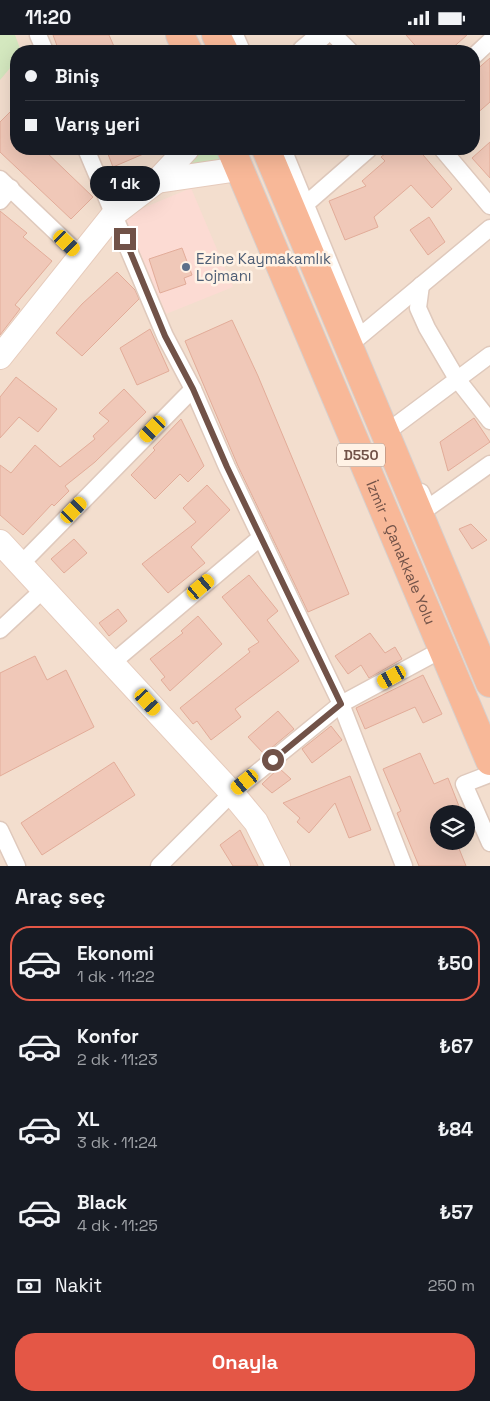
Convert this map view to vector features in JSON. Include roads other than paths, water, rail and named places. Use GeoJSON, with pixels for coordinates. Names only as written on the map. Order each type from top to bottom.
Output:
{"type":"FeatureCollection","features":[{"type":"Feature","properties":{"kind":"highway","name":"İzmir - Çanakkale Yolu"},"geometry":{"type":"LineString","coordinates":[[269,155],[490,683]]}},
{"type":"Feature","properties":{"kind":"highway","name":"İzmir - Çanakkale Yolu"},"geometry":{"type":"LineString","coordinates":[[235,159],[490,761]]}},
{"type":"Feature","properties":{"kind":"main road"},"geometry":{"type":"LineString","coordinates":[[0,357],[114,214],[157,181],[181,155]]}},
{"type":"Feature","properties":{"kind":"main road"},"geometry":{"type":"LineString","coordinates":[[157,181],[235,159]]}},
{"type":"Feature","properties":{"kind":"main road"},"geometry":{"type":"LineString","coordinates":[[0,542],[22,563],[232,793],[256,822],[278,866]]}},
{"type":"Feature","properties":{"kind":"street"},"geometry":{"type":"LineString","coordinates":[[310,45],[322,35]]}},
{"type":"Feature","properties":{"kind":"street"},"geometry":{"type":"LineString","coordinates":[[334,35],[344,45]]}},
{"type":"Feature","properties":{"kind":"street"},"geometry":{"type":"LineString","coordinates":[[480,50],[490,41]]}},
{"type":"Feature","properties":{"kind":"street"},"geometry":{"type":"LineString","coordinates":[[89,155],[165,336],[193,389],[260,537],[341,704],[404,866]]}},
{"type":"Feature","properties":{"kind":"street"},"geometry":{"type":"LineString","coordinates":[[286,155],[428,508],[490,464]]}},
{"type":"Feature","properties":{"kind":"street"},"geometry":{"type":"LineString","coordinates":[[306,203],[362,155]]}},
{"type":"Feature","properties":{"kind":"street"},"geometry":{"type":"LineString","coordinates":[[447,155],[490,206]]}},
{"type":"Feature","properties":{"kind":"street"},"geometry":{"type":"LineString","coordinates":[[0,201],[6,183],[81,256]]}},
{"type":"Feature","properties":{"kind":"street"},"geometry":{"type":"LineString","coordinates":[[359,337],[490,228]]}},
{"type":"Feature","properties":{"kind":"street"},"geometry":{"type":"LineString","coordinates":[[422,285],[418,308],[457,379],[490,421]]}},
{"type":"Feature","properties":{"kind":"street"},"geometry":{"type":"LineString","coordinates":[[395,426],[490,355]]}},
{"type":"Feature","properties":{"kind":"street"},"geometry":{"type":"LineString","coordinates":[[22,563],[193,389]]}},
{"type":"Feature","properties":{"kind":"street"},"geometry":{"type":"LineString","coordinates":[[112,663],[260,537]]}},
{"type":"Feature","properties":{"kind":"street"},"geometry":{"type":"LineString","coordinates":[[0,630],[44,589]]}},
{"type":"Feature","properties":{"kind":"street"},"geometry":{"type":"LineString","coordinates":[[159,866],[232,793],[341,704],[443,649]]}},
{"type":"Feature","properties":{"kind":"street"},"geometry":{"type":"LineString","coordinates":[[490,774],[464,785],[490,843]]}},
{"type":"Feature","properties":{"kind":"street"},"geometry":{"type":"LineString","coordinates":[[0,830],[17,866]]}},
{"type":"Feature","properties":{"kind":"place","name":"Ezine Kaymakamlık Lojmanı"},"geometry":{"type":"Point","coordinates":[186,267]}}]}
